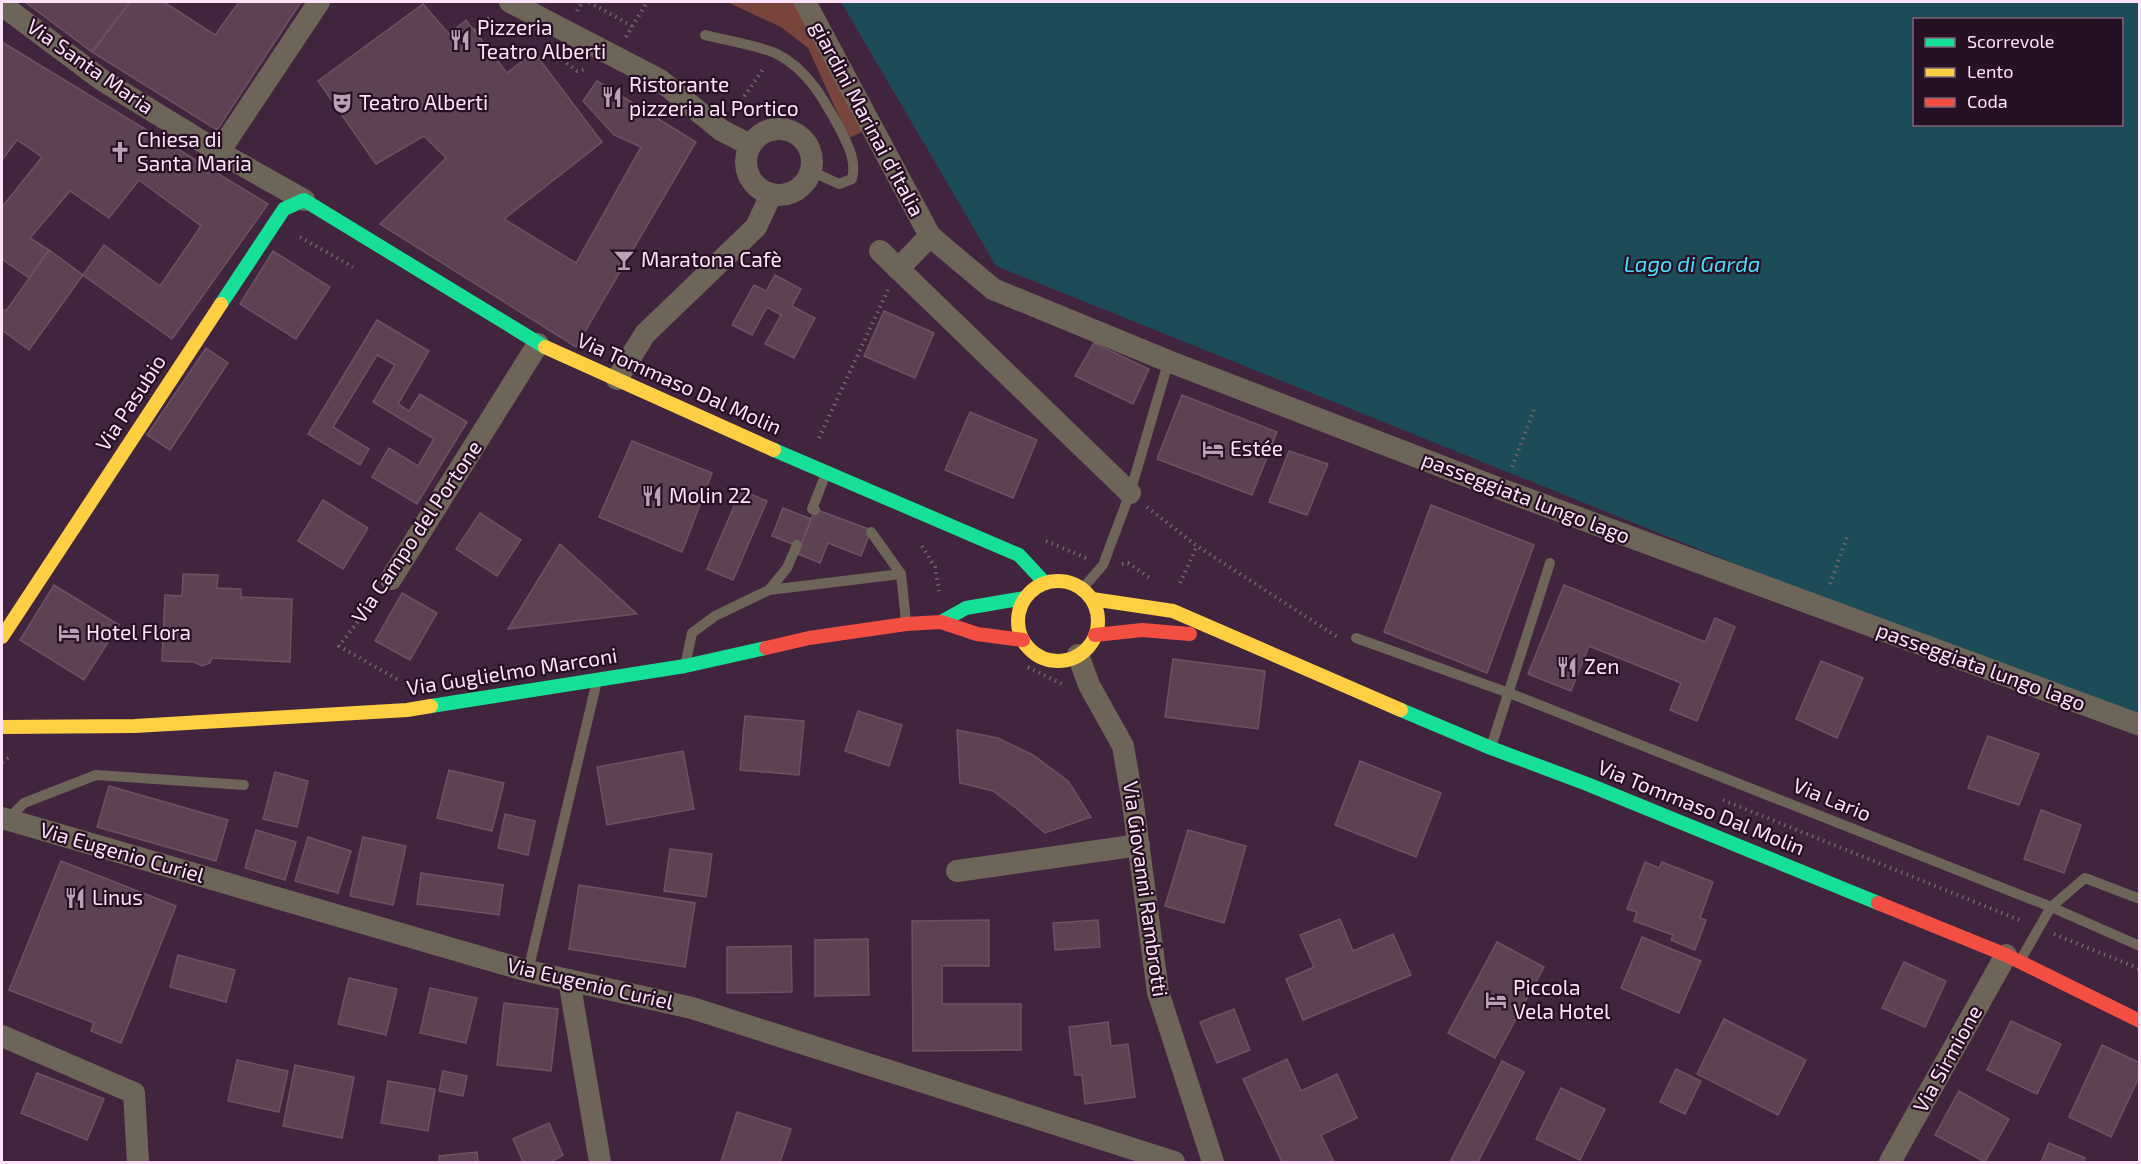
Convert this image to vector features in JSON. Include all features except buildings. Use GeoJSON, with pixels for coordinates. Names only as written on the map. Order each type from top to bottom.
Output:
{"type":"FeatureCollection","features":[{"type":"Feature","properties":{"kind":"main road","name":"Via Tommaso Dal Molin"},"geometry":{"type":"LineString","coordinates":[[304,200],[538,344],[826,473],[1019,555],[1045,583]]}},
{"type":"Feature","properties":{"kind":"main road","name":"Via Pasubio"},"geometry":{"type":"LineString","coordinates":[[2,637],[284,209],[304,200]]}},
{"type":"Feature","properties":{"kind":"main road"},"geometry":{"type":"LineString","coordinates":[[1058,581],[1071,583],[1087,594],[1097,610],[1098,623],[1095,635],[1088,647],[1078,655],[1066,660],[1041,657],[1031,650],[1023,640],[1018,619],[1025,598],[1034,589],[1045,583],[1058,581]]}},
{"type":"Feature","properties":{"kind":"main road","name":"Via Tommaso Dal Molin"},"geometry":{"type":"LineString","coordinates":[[1087,594],[1173,611],[1244,644],[1491,748],[1587,784],[2013,959],[2139,1021]]}},
{"type":"Feature","properties":{"kind":"main road"},"geometry":{"type":"LineString","coordinates":[[941,622],[966,608],[1025,598]]}},
{"type":"Feature","properties":{"kind":"main road","name":"Via Guglielmo Marconi"},"geometry":{"type":"LineString","coordinates":[[2,727],[135,726],[407,710],[685,666],[809,638],[906,624],[941,622],[977,634],[1023,640]]}},
{"type":"Feature","properties":{"kind":"main road","name":"Via Tommaso Dal Molin"},"geometry":{"type":"LineString","coordinates":[[1095,635],[1131,629],[1171,630],[1244,644]]}},
{"type":"Feature","properties":{"kind":"street"},"geometry":{"type":"LineString","coordinates":[[219,152],[319,2]]}},
{"type":"Feature","properties":{"kind":"street"},"geometry":{"type":"LineString","coordinates":[[510,2],[660,80],[721,130],[750,146]]}},
{"type":"Feature","properties":{"kind":"street","name":"giardini Marinai d'Italia"},"geometry":{"type":"LineString","coordinates":[[805,2],[930,236]]}},
{"type":"Feature","properties":{"kind":"street","name":"Via Santa Maria"},"geometry":{"type":"LineString","coordinates":[[2,5],[102,80],[219,152],[304,200]]}},
{"type":"Feature","properties":{"kind":"street"},"geometry":{"type":"LineString","coordinates":[[771,130],[788,131],[803,139],[808,146],[812,162],[811,171],[796,191],[771,195],[756,186],[747,171],[747,154],[750,146],[763,133],[771,130]]}},
{"type":"Feature","properties":{"kind":"street"},"geometry":{"type":"LineString","coordinates":[[617,379],[645,334],[756,226],[771,195]]}},
{"type":"Feature","properties":{"kind":"street"},"geometry":{"type":"LineString","coordinates":[[898,269],[930,236]]}},
{"type":"Feature","properties":{"kind":"street","name":"passeggiata lungo lago"},"geometry":{"type":"LineString","coordinates":[[930,236],[993,289],[1168,361],[1503,490],[2139,725]]}},
{"type":"Feature","properties":{"kind":"street"},"geometry":{"type":"LineString","coordinates":[[880,251],[1130,493]]}},
{"type":"Feature","properties":{"kind":"street","name":"Via Campo del Portone"},"geometry":{"type":"LineString","coordinates":[[391,579],[538,344]]}},
{"type":"Feature","properties":{"kind":"street","name":"Via Giovanni Rambrotti"},"geometry":{"type":"LineString","coordinates":[[1078,655],[1089,685],[1123,746],[1139,845],[1158,992],[1213,1162]]}},
{"type":"Feature","properties":{"kind":"street","name":"Via Eugenio Curiel"},"geometry":{"type":"LineString","coordinates":[[4,819],[528,970],[692,1008],[1174,1162]]}},
{"type":"Feature","properties":{"kind":"street"},"geometry":{"type":"LineString","coordinates":[[957,871],[1139,845]]}},
{"type":"Feature","properties":{"kind":"street","name":"Via Sirmione"},"geometry":{"type":"LineString","coordinates":[[1890,1162],[2013,959]]}},
{"type":"Feature","properties":{"kind":"street"},"geometry":{"type":"LineString","coordinates":[[569,980],[600,1162]]}},
{"type":"Feature","properties":{"kind":"street"},"geometry":{"type":"LineString","coordinates":[[2,1036],[134,1093],[138,1158]]}},
{"type":"Feature","properties":{"kind":"lane"},"geometry":{"type":"LineString","coordinates":[[705,35],[775,53],[797,66],[822,95],[850,148],[855,167],[852,179],[839,184],[811,171]]}},
{"type":"Feature","properties":{"kind":"lane"},"geometry":{"type":"LineString","coordinates":[[1087,594],[1103,565],[1130,493],[1166,370]]}},
{"type":"Feature","properties":{"kind":"lane"},"geometry":{"type":"LineString","coordinates":[[815,510],[812,509],[826,473]]}},
{"type":"Feature","properties":{"kind":"lane"},"geometry":{"type":"LineString","coordinates":[[871,532],[901,574],[906,624]]}},
{"type":"Feature","properties":{"kind":"lane"},"geometry":{"type":"LineString","coordinates":[[769,590],[787,568],[796,545]]}},
{"type":"Feature","properties":{"kind":"lane"},"geometry":{"type":"LineString","coordinates":[[1491,748],[1550,563]]}},
{"type":"Feature","properties":{"kind":"lane"},"geometry":{"type":"LineString","coordinates":[[685,666],[692,633],[715,616],[769,590],[901,574]]}},
{"type":"Feature","properties":{"kind":"lane","name":"Via Lario"},"geometry":{"type":"LineString","coordinates":[[1356,638],[1509,693],[2051,908],[2139,946]]}},
{"type":"Feature","properties":{"kind":"lane"},"geometry":{"type":"LineString","coordinates":[[528,970],[597,680]]}},
{"type":"Feature","properties":{"kind":"lane"},"geometry":{"type":"LineString","coordinates":[[4,819],[24,803],[96,775],[244,785]]}},
{"type":"Feature","properties":{"kind":"lane"},"geometry":{"type":"LineString","coordinates":[[2013,959],[2051,908],[2085,878],[2139,899]]}},
{"type":"Feature","properties":{"kind":"path"},"geometry":{"type":"LineString","coordinates":[[589,2],[632,26]]}},
{"type":"Feature","properties":{"kind":"path"},"geometry":{"type":"LineString","coordinates":[[614,56],[647,2]]}},
{"type":"Feature","properties":{"kind":"path"},"geometry":{"type":"LineString","coordinates":[[816,444],[888,289]]}},
{"type":"Feature","properties":{"kind":"path"},"geometry":{"type":"LineString","coordinates":[[1503,490],[1534,410]]}},
{"type":"Feature","properties":{"kind":"path"},"geometry":{"type":"LineString","coordinates":[[1037,537],[1103,565],[1128,563],[1156,582]]}},
{"type":"Feature","properties":{"kind":"path"},"geometry":{"type":"LineString","coordinates":[[1822,608],[1847,537]]}},
{"type":"Feature","properties":{"kind":"path","name":"Via Campo del Portone"},"geometry":{"type":"LineString","coordinates":[[391,579],[387,576],[384,588],[339,646],[404,683],[407,710]]}},
{"type":"Feature","properties":{"kind":"shaded area"},"geometry":{"type":"Polygon","coordinates":[[[727,2],[800,2],[868,129],[849,138],[808,48],[781,27],[727,2]]]}},
{"type":"Feature","properties":{"kind":"water","name":"Lago di Garda"},"geometry":{"type":"Polygon","coordinates":[[[841,2],[2139,2],[2139,721],[1987,665],[996,266],[841,2]]]}},
{"type":"Feature","properties":{"kind":"traffic: fast"},"geometry":{"type":"LineString","coordinates":[[221,304],[284,209],[304,200],[545,347]]}},
{"type":"Feature","properties":{"kind":"traffic: fast"},"geometry":{"type":"LineString","coordinates":[[774,450],[1019,555],[1045,583]]}},
{"type":"Feature","properties":{"kind":"traffic: fast"},"geometry":{"type":"LineString","coordinates":[[941,622],[966,608],[1025,598]]}},
{"type":"Feature","properties":{"kind":"traffic: fast"},"geometry":{"type":"LineString","coordinates":[[431,706],[685,666],[766,648]]}},
{"type":"Feature","properties":{"kind":"traffic: fast"},"geometry":{"type":"LineString","coordinates":[[1401,710],[1878,903]]}},
{"type":"Feature","properties":{"kind":"traffic: slow"},"geometry":{"type":"LineString","coordinates":[[2,637],[221,304]]}},
{"type":"Feature","properties":{"kind":"traffic: slow"},"geometry":{"type":"LineString","coordinates":[[545,347],[774,450]]}},
{"type":"Feature","properties":{"kind":"traffic: slow"},"geometry":{"type":"LineString","coordinates":[[1058,581],[1073,584],[1086,593],[1095,606],[1098,621],[1095,636],[1086,649],[1073,658],[1058,661],[1043,658],[1030,649],[1021,636],[1018,621],[1021,606],[1030,593],[1043,584],[1058,581]]}},
{"type":"Feature","properties":{"kind":"traffic: slow"},"geometry":{"type":"LineString","coordinates":[[1092,599],[1173,611],[1401,710]]}},
{"type":"Feature","properties":{"kind":"traffic: slow"},"geometry":{"type":"LineString","coordinates":[[2,727],[135,726],[407,710],[431,706]]}},
{"type":"Feature","properties":{"kind":"traffic: jam"},"geometry":{"type":"LineString","coordinates":[[766,648],[809,638],[906,624],[941,622],[977,634],[1023,640]]}},
{"type":"Feature","properties":{"kind":"traffic: jam"},"geometry":{"type":"LineString","coordinates":[[1095,635],[1142,630],[1190,634]]}},
{"type":"Feature","properties":{"kind":"traffic: jam"},"geometry":{"type":"LineString","coordinates":[[1878,903],[2006,955],[2140,1021]]}},
{"type":"Feature","properties":{"kind":"place","name":"Pizzeria Teatro Alberti"},"geometry":{"type":"Point","coordinates":[460,40]}},
{"type":"Feature","properties":{"kind":"place","name":"Ristorante pizzeria al Portico"},"geometry":{"type":"Point","coordinates":[612,97]}},
{"type":"Feature","properties":{"kind":"place","name":"Teatro Alberti"},"geometry":{"type":"Point","coordinates":[342,103]}},
{"type":"Feature","properties":{"kind":"place","name":"Chiesa di Santa Maria"},"geometry":{"type":"Point","coordinates":[120,152]}},
{"type":"Feature","properties":{"kind":"place","name":"Maratona Cafè"},"geometry":{"type":"Point","coordinates":[624,260]}},
{"type":"Feature","properties":{"kind":"place","name":"Estée"},"geometry":{"type":"Point","coordinates":[1213,449]}},
{"type":"Feature","properties":{"kind":"place","name":"Molin 22"},"geometry":{"type":"Point","coordinates":[652,496]}},
{"type":"Feature","properties":{"kind":"place","name":"Hotel Flora"},"geometry":{"type":"Point","coordinates":[69,633]}},
{"type":"Feature","properties":{"kind":"place","name":"Zen"},"geometry":{"type":"Point","coordinates":[1567,667]}},
{"type":"Feature","properties":{"kind":"place","name":"Linus"},"geometry":{"type":"Point","coordinates":[75,898]}},
{"type":"Feature","properties":{"kind":"place","name":"Piccola Vela Hotel"},"geometry":{"type":"Point","coordinates":[1496,1000]}}]}
